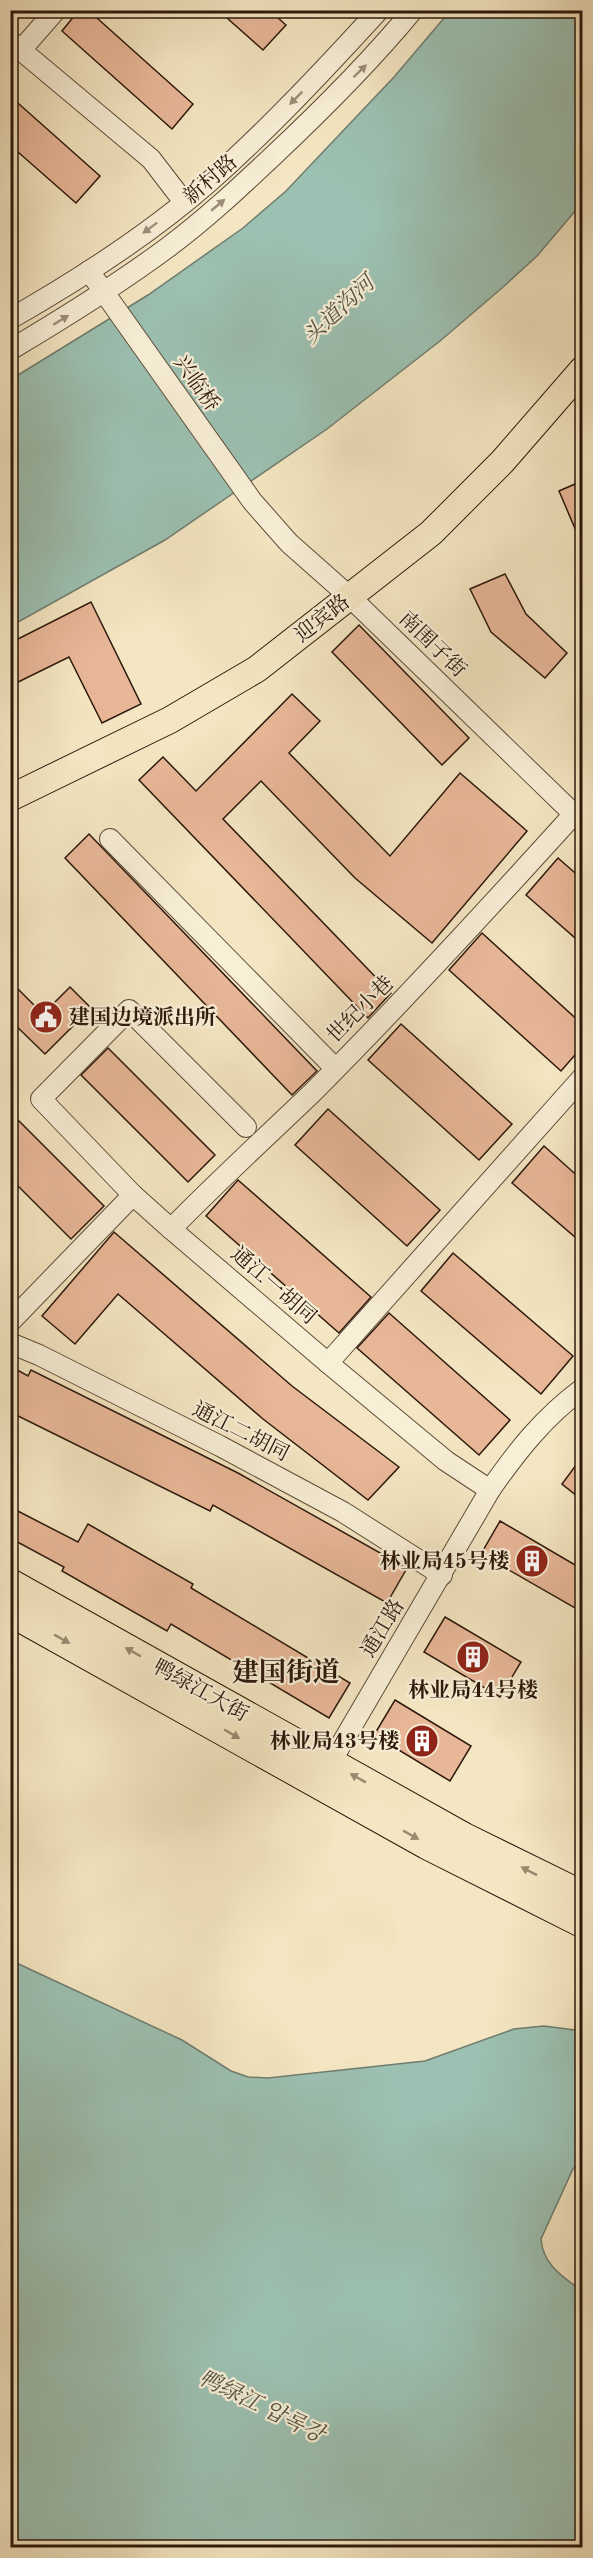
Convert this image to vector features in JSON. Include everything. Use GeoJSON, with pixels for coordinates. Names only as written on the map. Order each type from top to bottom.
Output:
{"type":"FeatureCollection","features":[{"type":"Feature","properties":{"kind":"highway","name":"鸭绿江大街"},"geometry":{"type":"LineString","coordinates":[[10,1584],[324,1773],[427,1844],[582,1922]]}},
{"type":"Feature","properties":{"kind":"highway","name":"鸭绿江大街"},"geometry":{"type":"LineString","coordinates":[[10,1611],[237,1736],[324,1773],[582,1896]]}},
{"type":"Feature","properties":{"kind":"main road","name":"迎宾路"},"geometry":{"type":"LineString","coordinates":[[10,798],[180,715],[257,669],[431,533],[502,462],[582,370]]}},
{"type":"Feature","properties":{"kind":"street"},"geometry":{"type":"LineString","coordinates":[[56,10],[16,46],[152,159],[184,202]]}},
{"type":"Feature","properties":{"kind":"street","name":"新村路"},"geometry":{"type":"LineString","coordinates":[[10,319],[89,271],[208,183],[262,132],[379,10]]}},
{"type":"Feature","properties":{"kind":"street","name":"新村路"},"geometry":{"type":"LineString","coordinates":[[10,350],[103,293],[168,247],[243,183],[371,61],[413,10]]}},
{"type":"Feature","properties":{"kind":"street","name":"兴临桥"},"geometry":{"type":"LineString","coordinates":[[89,271],[252,501]]}},
{"type":"Feature","properties":{"kind":"street","name":"南围子街"},"geometry":{"type":"LineString","coordinates":[[252,501],[288,543],[350,597],[578,818]]}},
{"type":"Feature","properties":{"kind":"street","name":"世纪小巷"},"geometry":{"type":"LineString","coordinates":[[171,1229],[335,1068],[578,818]]}},
{"type":"Feature","properties":{"kind":"street"},"geometry":{"type":"LineString","coordinates":[[110,839],[335,1068]]}},
{"type":"Feature","properties":{"kind":"street","name":"通江一胡同"},"geometry":{"type":"LineString","coordinates":[[246,1127],[129,1010],[41,1099],[133,1195],[171,1229],[446,1461],[490,1490]]}},
{"type":"Feature","properties":{"kind":"street"},"geometry":{"type":"LineString","coordinates":[[328,1363],[582,1078]]}},
{"type":"Feature","properties":{"kind":"street"},"geometry":{"type":"LineString","coordinates":[[10,1322],[133,1195]]}},
{"type":"Feature","properties":{"kind":"street","name":"通江二胡同"},"geometry":{"type":"LineString","coordinates":[[10,1343],[39,1355],[220,1446],[343,1512],[442,1575]]}},
{"type":"Feature","properties":{"kind":"street","name":"通江路"},"geometry":{"type":"LineString","coordinates":[[324,1773],[490,1490],[520,1447],[544,1421],[582,1389]]}},
{"type":"Feature","properties":{"kind":"water","name":"头道沟河"},"geometry":{"type":"Polygon","coordinates":[[[450,11],[582,11],[582,203],[537,256],[502,288],[440,341],[327,429],[165,540],[11,626],[10,380],[148,295],[243,228],[286,191],[394,77],[450,11]]]}},
{"type":"Feature","properties":{"kind":"water","name":"鸭绿江 압록강"},"geometry":{"type":"Polygon","coordinates":[[[10,1960],[182,2040],[231,2071],[248,2077],[268,2078],[425,2061],[514,2029],[544,2026],[582,2031],[582,2160],[573,2169],[541,2239],[546,2256],[555,2270],[582,2291],[582,2547],[11,2547],[10,1960]]]}},
{"type":"Feature","properties":{"kind":"building"},"geometry":{"type":"Polygon","coordinates":[[[79,10],[88,10],[193,104],[172,129],[62,31],[79,10]]]}},
{"type":"Feature","properties":{"kind":"building"},"geometry":{"type":"Polygon","coordinates":[[[218,10],[269,10],[286,25],[263,50],[218,10]]]}},
{"type":"Feature","properties":{"kind":"building"},"geometry":{"type":"Polygon","coordinates":[[[10,96],[100,176],[76,203],[10,145],[10,96]]]}},
{"type":"Feature","properties":{"kind":"building"},"geometry":{"type":"Polygon","coordinates":[[[582,481],[582,545],[559,491],[582,481]]]}},
{"type":"Feature","properties":{"kind":"building"},"geometry":{"type":"Polygon","coordinates":[[[505,574],[526,614],[567,653],[545,678],[491,632],[470,589],[505,574]]]}},
{"type":"Feature","properties":{"kind":"building"},"geometry":{"type":"Polygon","coordinates":[[[91,602],[141,704],[102,723],[69,657],[10,686],[10,643],[91,602]]]}},
{"type":"Feature","properties":{"kind":"building"},"geometry":{"type":"Polygon","coordinates":[[[359,625],[469,738],[442,765],[332,652],[359,625]]]}},
{"type":"Feature","properties":{"kind":"building"},"geometry":{"type":"Polygon","coordinates":[[[292,694],[320,721],[289,753],[390,856],[460,773],[527,831],[432,943],[355,878],[261,781],[223,819],[391,993],[368,1018],[139,780],[163,757],[196,791],[292,694]]]}},
{"type":"Feature","properties":{"kind":"building"},"geometry":{"type":"Polygon","coordinates":[[[89,834],[317,1071],[292,1095],[65,858],[89,834]]]}},
{"type":"Feature","properties":{"kind":"building"},"geometry":{"type":"Polygon","coordinates":[[[558,858],[582,879],[582,944],[526,895],[558,858]]]}},
{"type":"Feature","properties":{"kind":"building"},"geometry":{"type":"Polygon","coordinates":[[[482,933],[582,1024],[582,1047],[561,1071],[449,970],[482,933]]]}},
{"type":"Feature","properties":{"kind":"building","name":"建国边境派出所"},"geometry":{"type":"Polygon","coordinates":[[[10,981],[43,1014],[70,987],[91,1008],[45,1054],[10,1020],[10,981]]]}},
{"type":"Feature","properties":{"kind":"building"},"geometry":{"type":"Polygon","coordinates":[[[401,1024],[512,1124],[479,1160],[368,1060],[401,1024]]]}},
{"type":"Feature","properties":{"kind":"building"},"geometry":{"type":"Polygon","coordinates":[[[108,1048],[215,1155],[188,1182],[81,1075],[108,1048]]]}},
{"type":"Feature","properties":{"kind":"building"},"geometry":{"type":"Polygon","coordinates":[[[328,1109],[440,1210],[407,1246],[295,1145],[328,1109]]]}},
{"type":"Feature","properties":{"kind":"building"},"geometry":{"type":"Polygon","coordinates":[[[10,1112],[104,1206],[71,1239],[10,1178],[10,1112]]]}},
{"type":"Feature","properties":{"kind":"building"},"geometry":{"type":"Polygon","coordinates":[[[544,1146],[582,1180],[582,1243],[512,1183],[544,1146]]]}},
{"type":"Feature","properties":{"kind":"building"},"geometry":{"type":"Polygon","coordinates":[[[238,1180],[371,1297],[339,1333],[206,1216],[238,1180]]]}},
{"type":"Feature","properties":{"kind":"building"},"geometry":{"type":"Polygon","coordinates":[[[114,1232],[292,1386],[399,1467],[368,1500],[263,1419],[118,1294],[75,1344],[42,1316],[114,1232]]]}},
{"type":"Feature","properties":{"kind":"building"},"geometry":{"type":"Polygon","coordinates":[[[453,1253],[573,1356],[541,1394],[421,1291],[453,1253]]]}},
{"type":"Feature","properties":{"kind":"building"},"geometry":{"type":"Polygon","coordinates":[[[389,1313],[510,1420],[479,1455],[357,1348],[389,1313]]]}},
{"type":"Feature","properties":{"kind":"building"},"geometry":{"type":"Polygon","coordinates":[[[10,1366],[28,1376],[31,1370],[238,1473],[407,1568],[387,1603],[213,1505],[210,1511],[10,1412],[10,1366]]]}},
{"type":"Feature","properties":{"kind":"building"},"geometry":{"type":"Polygon","coordinates":[[[582,1457],[582,1500],[562,1484],[582,1457]]]}},
{"type":"Feature","properties":{"kind":"building"},"geometry":{"type":"Polygon","coordinates":[[[10,1507],[78,1542],[88,1524],[193,1584],[191,1588],[350,1683],[329,1718],[171,1624],[167,1631],[62,1571],[64,1567],[10,1538],[10,1507]]]}},
{"type":"Feature","properties":{"kind":"building","name":"林业局45号楼"},"geometry":{"type":"Polygon","coordinates":[[[500,1521],[582,1569],[582,1612],[481,1554],[500,1521]]]}},
{"type":"Feature","properties":{"kind":"building","name":"林业局44号楼"},"geometry":{"type":"Polygon","coordinates":[[[445,1617],[521,1662],[500,1697],[424,1652],[445,1617]]]}},
{"type":"Feature","properties":{"kind":"building","name":"林业局43号楼"},"geometry":{"type":"Polygon","coordinates":[[[395,1700],[471,1746],[450,1781],[374,1735],[395,1700]]]}},
{"type":"Feature","properties":{"kind":"place","name":"建国边境派出所"},"geometry":{"type":"Point","coordinates":[46,1017]}},
{"type":"Feature","properties":{"kind":"place","name":"林业局45号楼"},"geometry":{"type":"Point","coordinates":[532,1561]}},
{"type":"Feature","properties":{"kind":"place","name":"林业局44号楼"},"geometry":{"type":"Point","coordinates":[473,1657]}},
{"type":"Feature","properties":{"kind":"place","name":"林业局43号楼"},"geometry":{"type":"Point","coordinates":[422,1741]}},
{"type":"Feature","properties":{"kind":"district","name":"建国街道"},"geometry":{"type":"Point","coordinates":[286,1672]}}]}
